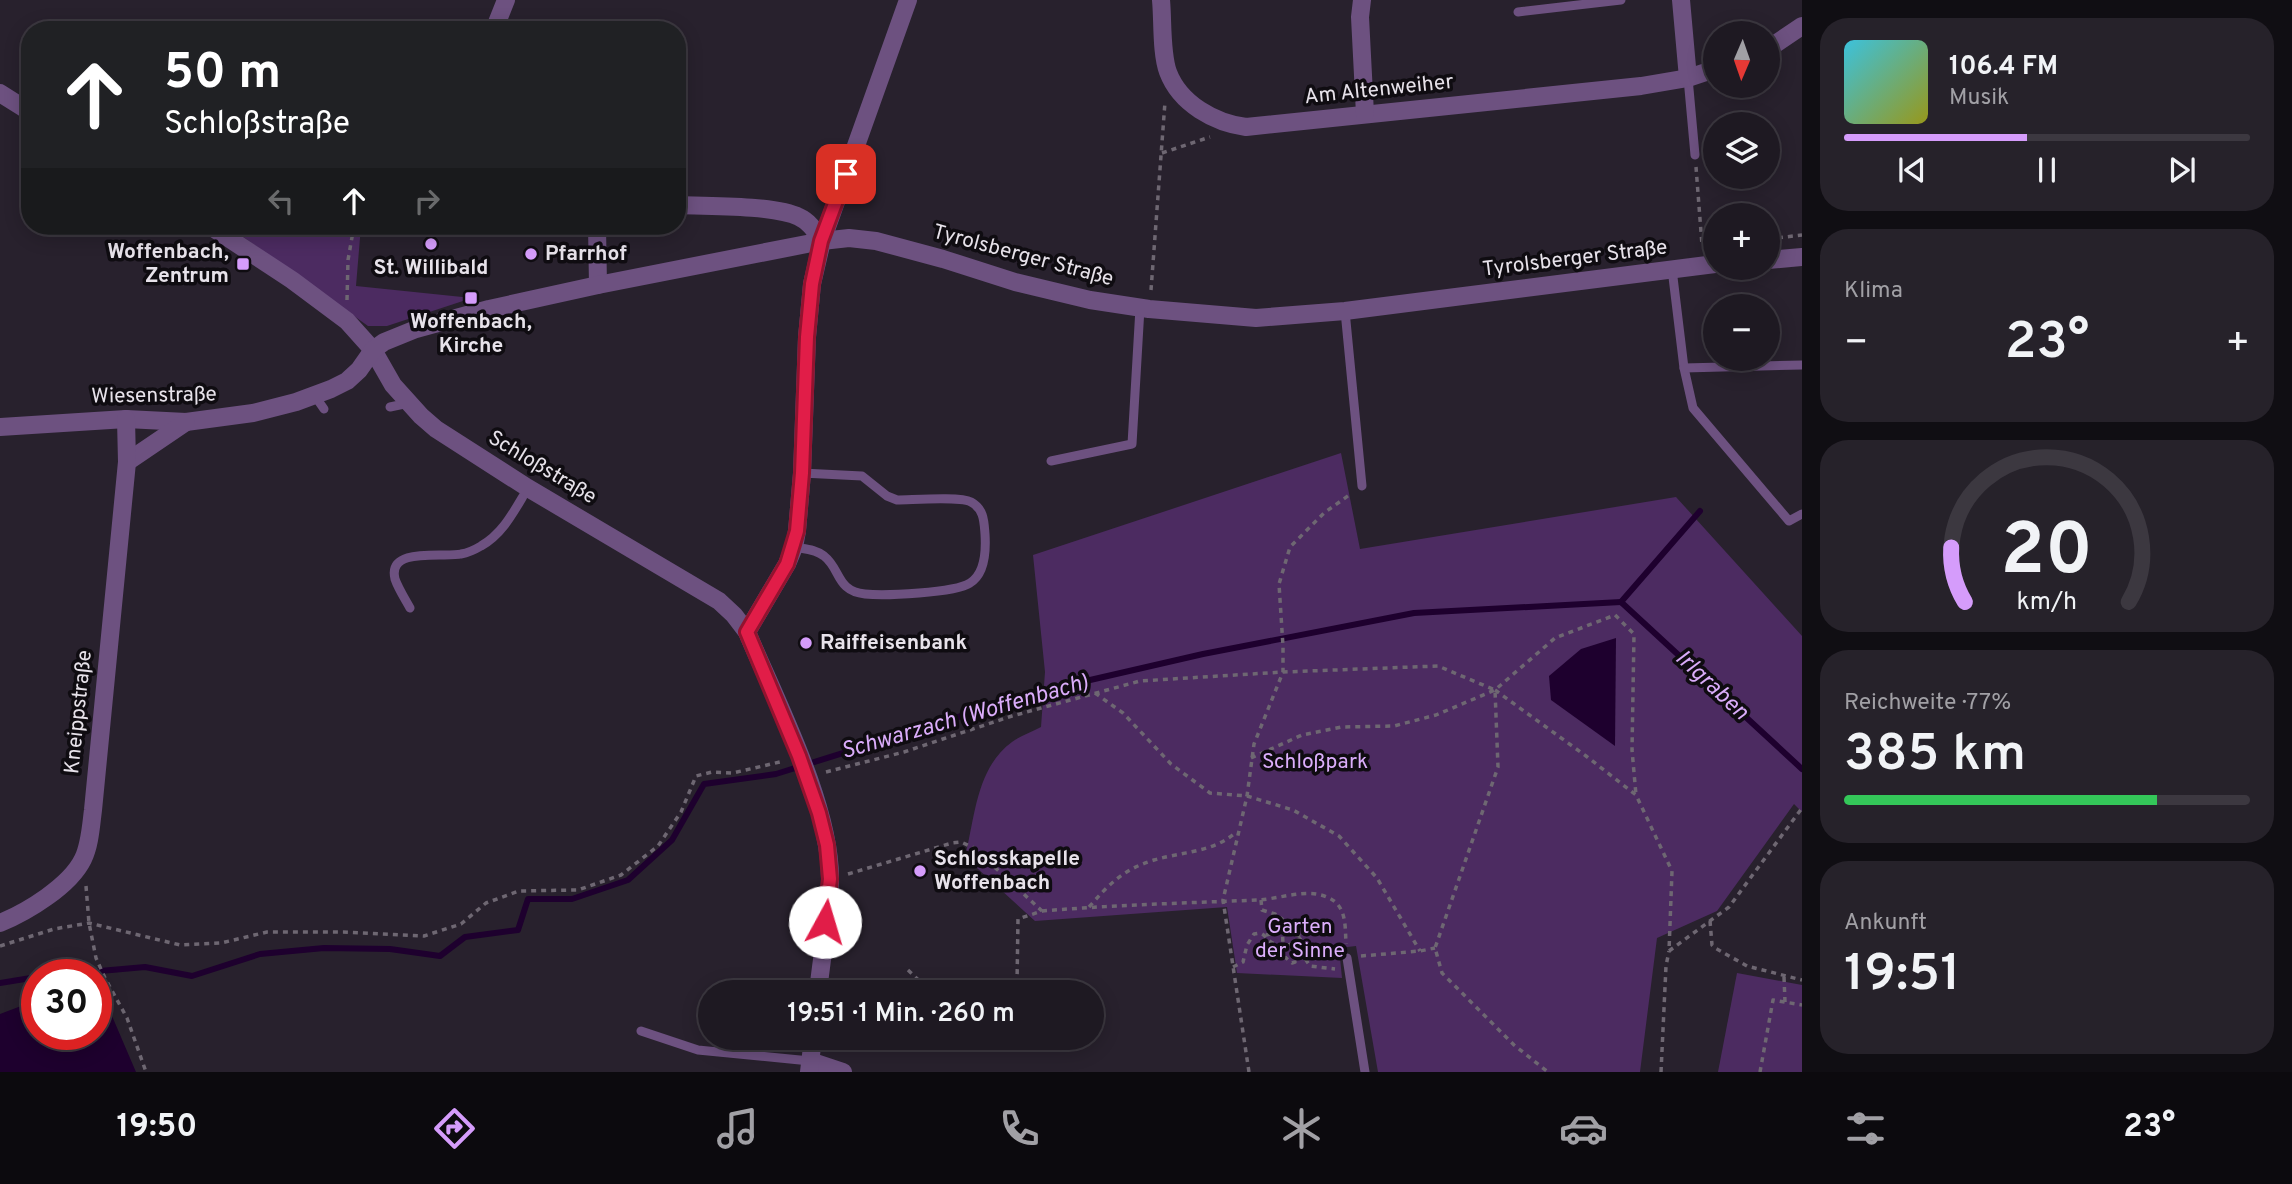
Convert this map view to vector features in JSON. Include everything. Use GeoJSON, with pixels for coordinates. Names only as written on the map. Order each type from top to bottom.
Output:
{"type":"FeatureCollection","features":[{"type":"Feature","properties":{"kind":"street"},"geometry":{"type":"LineString","coordinates":[[498,21],[506,0]]}},
{"type":"Feature","properties":{"kind":"street"},"geometry":{"type":"LineString","coordinates":[[747,632],[787,564],[794,547],[802,473],[807,337],[812,284],[821,241],[908,0]]}},
{"type":"Feature","properties":{"kind":"street"},"geometry":{"type":"LineString","coordinates":[[1161,0],[1168,72]]}},
{"type":"Feature","properties":{"kind":"street"},"geometry":{"type":"LineString","coordinates":[[1362,0],[1360,17],[1365,114]]}},
{"type":"Feature","properties":{"kind":"street"},"geometry":{"type":"LineString","coordinates":[[1681,0],[1688,78]]}},
{"type":"Feature","properties":{"kind":"street"},"geometry":{"type":"LineString","coordinates":[[1780,41],[1802,26]]}},
{"type":"Feature","properties":{"kind":"street","name":"Am Altenweiher"},"geometry":{"type":"LineString","coordinates":[[1168,72],[1195,107],[1228,125],[1246,127],[1642,86],[1703,73]]}},
{"type":"Feature","properties":{"kind":"street"},"geometry":{"type":"LineString","coordinates":[[0,93],[21,106]]}},
{"type":"Feature","properties":{"kind":"street"},"geometry":{"type":"LineString","coordinates":[[686,205],[790,213],[811,225],[821,241]]}},
{"type":"Feature","properties":{"kind":"street","name":"Schloßstraße"},"geometry":{"type":"LineString","coordinates":[[224,235],[292,280],[347,321],[373,349],[393,385],[436,429],[528,488],[680,576],[719,601],[734,615],[747,632],[799,756],[823,830],[830,879],[819,980]]}},
{"type":"Feature","properties":{"kind":"street"},"geometry":{"type":"LineString","coordinates":[[597,235],[598,285]]}},
{"type":"Feature","properties":{"kind":"street","name":"Tyrolsberger Straße"},"geometry":{"type":"LineString","coordinates":[[373,349],[400,335],[432,324],[598,285],[821,241],[849,239],[876,241],[1057,293],[1140,308],[1256,318],[1345,311],[1703,265]]}},
{"type":"Feature","properties":{"kind":"street"},"geometry":{"type":"LineString","coordinates":[[1780,259],[1802,257]]}},
{"type":"Feature","properties":{"kind":"street","name":"Wiesenstraße"},"geometry":{"type":"LineString","coordinates":[[0,427],[126,419],[186,422],[320,402],[359,370],[373,349]]}},
{"type":"Feature","properties":{"kind":"street","name":"Kneippstraße"},"geometry":{"type":"LineString","coordinates":[[0,923],[35,905],[65,883],[83,859],[93,810],[127,462],[126,419]]}},
{"type":"Feature","properties":{"kind":"street"},"geometry":{"type":"LineString","coordinates":[[127,462],[186,422]]}},
{"type":"Feature","properties":{"kind":"street"},"geometry":{"type":"LineString","coordinates":[[809,1067],[843,1072]]}},
{"type":"Feature","properties":{"kind":"lane"},"geometry":{"type":"LineString","coordinates":[[1518,12],[1621,0]]}},
{"type":"Feature","properties":{"kind":"lane"},"geometry":{"type":"LineString","coordinates":[[1688,78],[1695,155]]}},
{"type":"Feature","properties":{"kind":"lane"},"geometry":{"type":"LineString","coordinates":[[1672,269],[1684,368],[1693,408],[1789,521],[1802,514]]}},
{"type":"Feature","properties":{"kind":"lane"},"geometry":{"type":"LineString","coordinates":[[1051,461],[1132,444],[1140,308]]}},
{"type":"Feature","properties":{"kind":"lane"},"geometry":{"type":"LineString","coordinates":[[1345,311],[1362,485]]}},
{"type":"Feature","properties":{"kind":"lane"},"geometry":{"type":"LineString","coordinates":[[1684,368],[1802,365]]}},
{"type":"Feature","properties":{"kind":"lane"},"geometry":{"type":"LineString","coordinates":[[390,407],[410,403]]}},
{"type":"Feature","properties":{"kind":"lane"},"geometry":{"type":"LineString","coordinates":[[794,547],[815,551],[826,557],[841,582],[850,590],[873,594],[930,592],[971,583],[981,570],[986,546],[984,519],[979,509],[969,501],[897,500],[887,496],[862,476],[802,473]]}},
{"type":"Feature","properties":{"kind":"lane"},"geometry":{"type":"LineString","coordinates":[[410,608],[396,580],[394,571],[397,564],[411,556],[460,555],[480,547],[495,537],[509,521],[528,488]]}},
{"type":"Feature","properties":{"kind":"lane"},"geometry":{"type":"LineString","coordinates":[[1347,958],[1365,1072]]}},
{"type":"Feature","properties":{"kind":"lane"},"geometry":{"type":"LineString","coordinates":[[641,1031],[698,1050],[809,1067]]}},
{"type":"Feature","properties":{"kind":"path"},"geometry":{"type":"LineString","coordinates":[[1151,291],[1168,72]]}},
{"type":"Feature","properties":{"kind":"path"},"geometry":{"type":"LineString","coordinates":[[1161,153],[1213,136]]}},
{"type":"Feature","properties":{"kind":"path"},"geometry":{"type":"LineString","coordinates":[[1695,155],[1702,245]]}},
{"type":"Feature","properties":{"kind":"path"},"geometry":{"type":"LineString","coordinates":[[347,321],[348,260],[352,235]]}},
{"type":"Feature","properties":{"kind":"path"},"geometry":{"type":"LineString","coordinates":[[1780,238],[1802,235]]}},
{"type":"Feature","properties":{"kind":"path"},"geometry":{"type":"LineString","coordinates":[[1249,1072],[1223,900],[1247,796],[1254,744],[1283,672],[1279,584],[1290,547],[1324,513],[1362,485]]}},
{"type":"Feature","properties":{"kind":"path"},"geometry":{"type":"LineString","coordinates":[[1251,758],[1302,735],[1342,727],[1394,726],[1436,715],[1495,690],[1555,638],[1615,615],[1634,634],[1632,750],[1636,795],[1672,871],[1661,1072]]}},
{"type":"Feature","properties":{"kind":"path"},"geometry":{"type":"LineString","coordinates":[[807,776],[904,752],[1012,716],[1140,681],[1438,666],[1495,690],[1636,795]]}},
{"type":"Feature","properties":{"kind":"path"},"geometry":{"type":"LineString","coordinates":[[1495,690],[1498,767],[1435,948],[1442,973],[1514,1045],[1548,1072]]}},
{"type":"Feature","properties":{"kind":"path"},"geometry":{"type":"LineString","coordinates":[[1095,693],[1123,713],[1171,764],[1210,793],[1247,796],[1293,810],[1339,836],[1377,878],[1420,951]]}},
{"type":"Feature","properties":{"kind":"path"},"geometry":{"type":"LineString","coordinates":[[0,946],[54,929],[89,923],[180,945],[222,943],[267,932],[424,936],[461,924],[485,903],[519,891],[578,890],[621,874],[658,846],[681,812],[696,776],[761,768],[799,756]]}},
{"type":"Feature","properties":{"kind":"path"},"geometry":{"type":"LineString","coordinates":[[1669,951],[1729,907],[1802,808]]}},
{"type":"Feature","properties":{"kind":"path"},"geometry":{"type":"LineString","coordinates":[[1089,907],[1111,881],[1130,870],[1152,860],[1205,848],[1238,830]]}},
{"type":"Feature","properties":{"kind":"path"},"geometry":{"type":"LineString","coordinates":[[830,879],[961,842],[974,848],[1042,911]]}},
{"type":"Feature","properties":{"kind":"path"},"geometry":{"type":"LineString","coordinates":[[83,859],[89,923],[96,958],[127,1018],[146,1072]]}},
{"type":"Feature","properties":{"kind":"path"},"geometry":{"type":"LineString","coordinates":[[1017,980],[1018,919],[1042,911],[1089,907],[1261,900],[1307,894],[1328,897],[1341,908],[1347,958],[1435,948]]}},
{"type":"Feature","properties":{"kind":"path"},"geometry":{"type":"LineString","coordinates":[[1261,900],[1262,910],[1280,916],[1285,957],[1292,963],[1296,960],[1292,953]]}},
{"type":"Feature","properties":{"kind":"path"},"geometry":{"type":"LineString","coordinates":[[1710,921],[1712,945],[1715,948],[1747,966],[1802,980]]}},
{"type":"Feature","properties":{"kind":"path"},"geometry":{"type":"LineString","coordinates":[[1285,946],[1317,925]]}},
{"type":"Feature","properties":{"kind":"path"},"geometry":{"type":"LineString","coordinates":[[1258,956],[1272,933],[1283,932],[1300,938]]}},
{"type":"Feature","properties":{"kind":"path"},"geometry":{"type":"LineString","coordinates":[[1233,967],[1243,962],[1247,945],[1254,934],[1260,933],[1285,946]]}},
{"type":"Feature","properties":{"kind":"path"},"geometry":{"type":"LineString","coordinates":[[1300,938],[1304,957],[1310,966],[1349,969]]}},
{"type":"Feature","properties":{"kind":"path"},"geometry":{"type":"LineString","coordinates":[[908,970],[918,980]]}},
{"type":"Feature","properties":{"kind":"path"},"geometry":{"type":"LineString","coordinates":[[1784,977],[1784,1002]]}},
{"type":"Feature","properties":{"kind":"path"},"geometry":{"type":"LineString","coordinates":[[1760,1072],[1773,1000],[1802,1005]]}},
{"type":"Feature","properties":{"kind":"green space"},"geometry":{"type":"Polygon","coordinates":[[[241,235],[360,235],[356,286],[472,298],[387,326],[368,326],[241,235]]]}},
{"type":"Feature","properties":{"kind":"green space"},"geometry":{"type":"Polygon","coordinates":[[[1341,453],[1360,549],[1676,497],[1802,636],[1802,812],[1794,804],[1717,911],[1657,938],[1640,1072],[1378,1072],[1356,946],[1339,948],[1342,978],[1237,973],[1227,907],[1035,921],[965,857],[979,795],[991,765],[1012,742],[1041,727],[1045,672],[1033,555],[1341,453]]]}},
{"type":"Feature","properties":{"kind":"green space"},"geometry":{"type":"Polygon","coordinates":[[[1737,973],[1802,985],[1802,1072],[1718,1072],[1737,973]]]}},
{"type":"Feature","properties":{"kind":"shaded area"},"geometry":{"type":"Polygon","coordinates":[[[1616,638],[1615,746],[1551,700],[1549,676],[1581,649],[1616,638]]]}},
{"type":"Feature","properties":{"kind":"shaded area"},"geometry":{"type":"Polygon","coordinates":[[[21,1006],[21,1050],[112,1050],[112,1016],[136,1072],[0,1072],[0,1014],[21,1006]]]}},
{"type":"Feature","properties":{"kind":"waterway"},"geometry":{"type":"LineString","coordinates":[[1621,602],[1700,511]]}},
{"type":"Feature","properties":{"kind":"waterway","name":"Irlgraben"},"geometry":{"type":"LineString","coordinates":[[1621,602],[1802,769]]}},
{"type":"Feature","properties":{"kind":"waterway","name":"Schwarzach (Woffenbach)"},"geometry":{"type":"LineString","coordinates":[[112,970],[145,967],[192,976],[260,954],[324,948],[390,949],[440,956],[465,937],[518,930],[528,899],[572,899],[628,880],[672,840],[704,784],[776,774],[1038,692],[1203,654],[1414,613],[1621,602]]}},
{"type":"Feature","properties":{"kind":"waterway","name":"Schwarzach (Woffenbach)"},"geometry":{"type":"LineString","coordinates":[[0,983],[21,980]]}},
{"type":"Feature","properties":{"kind":"place","name":"St. Willibald"},"geometry":{"type":"Point","coordinates":[431,244]}},
{"type":"Feature","properties":{"kind":"place","name":"Pfarrhof"},"geometry":{"type":"Point","coordinates":[531,254]}},
{"type":"Feature","properties":{"kind":"place","name":"Woffenbach, Zentrum"},"geometry":{"type":"Point","coordinates":[243,264]}},
{"type":"Feature","properties":{"kind":"place","name":"Woffenbach, Kirche"},"geometry":{"type":"Point","coordinates":[471,298]}},
{"type":"Feature","properties":{"kind":"place","name":"Raiffeisenbank"},"geometry":{"type":"Point","coordinates":[806,643]}},
{"type":"Feature","properties":{"kind":"place","name":"Schlosskapelle Woffenbach"},"geometry":{"type":"Point","coordinates":[920,871]}},
{"type":"Feature","properties":{"kind":"route"},"geometry":{"type":"LineString","coordinates":[[825,922],[830,879],[827,845],[819,813],[807,776],[747,632],[787,564],[794,547],[802,473],[807,337],[812,284],[821,241],[846,174]]}},
{"type":"Feature","properties":{"kind":"park label","name":"Schloßpark"},"geometry":{"type":"Point","coordinates":[1315,762]}},
{"type":"Feature","properties":{"kind":"park label","name":"Garten der Sinne"},"geometry":{"type":"Point","coordinates":[1300,939]}}]}
